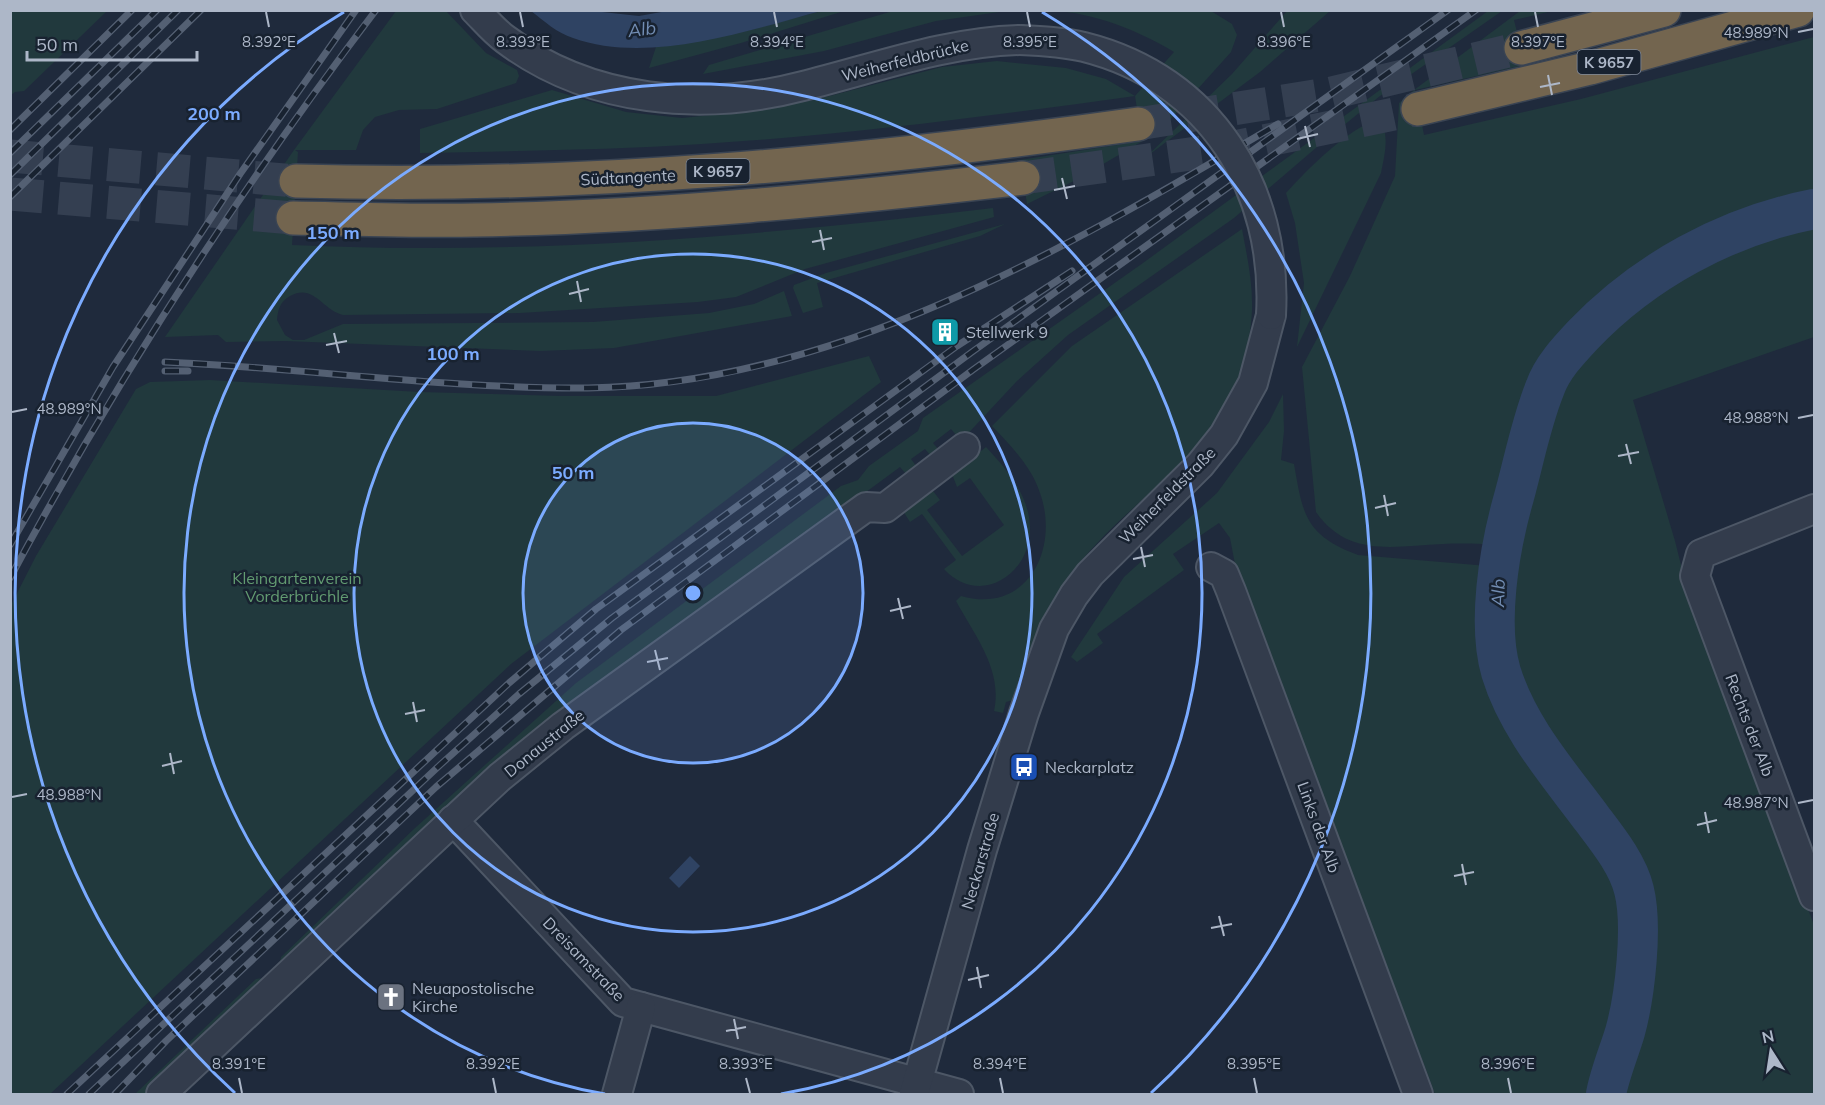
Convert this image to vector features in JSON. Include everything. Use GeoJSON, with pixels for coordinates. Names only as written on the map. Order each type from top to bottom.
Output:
{"type":"FeatureCollection","features":[{"type":"Feature","properties":{"kind":"highway","name":"K 9657"},"geometry":{"type":"LineString","coordinates":[[1521,48],[1664,10]]}},
{"type":"Feature","properties":{"kind":"highway","name":"K 9657"},"geometry":{"type":"LineString","coordinates":[[1418,109],[1590,68],[1798,10]]}},
{"type":"Feature","properties":{"kind":"highway","name":"Südtangente"},"geometry":{"type":"LineString","coordinates":[[296,181],[492,182],[691,173],[925,151],[1138,124]]}},
{"type":"Feature","properties":{"kind":"highway","name":"K 9657"},"geometry":{"type":"LineString","coordinates":[[293,218],[474,220],[629,214],[848,198],[1023,178]]}},
{"type":"Feature","properties":{"kind":"street","name":"Weiherfeldbrücke"},"geometry":{"type":"LineString","coordinates":[[475,10],[504,38],[544,63],[614,90],[659,99],[721,100],[763,95],[802,87],[939,49],[996,40],[1020,40],[1083,47],[1130,63],[1169,86],[1213,127],[1239,163],[1261,213],[1271,256],[1271,315]]}},
{"type":"Feature","properties":{"kind":"street","name":"Weiherfeldstraße"},"geometry":{"type":"LineString","coordinates":[[1054,629],[1074,595],[1090,574],[1200,465],[1224,435],[1253,383],[1271,315]]}},
{"type":"Feature","properties":{"kind":"street","name":"Donaustraße"},"geometry":{"type":"LineString","coordinates":[[175,1090],[453,820],[563,726],[867,507],[885,508],[965,447]]}},
{"type":"Feature","properties":{"kind":"street","name":"Rechts der Alb"},"geometry":{"type":"LineString","coordinates":[[1815,509],[1715,546],[1701,554],[1695,576],[1815,896]]}},
{"type":"Feature","properties":{"kind":"street","name":"Links der Alb"},"geometry":{"type":"LineString","coordinates":[[1211,567],[1224,574],[1231,591],[1418,1095]]}},
{"type":"Feature","properties":{"kind":"street","name":"Neckarstraße"},"geometry":{"type":"LineString","coordinates":[[916,1089],[982,850],[1024,713],[1054,629]]}},
{"type":"Feature","properties":{"kind":"street","name":"Dreisamstraße"},"geometry":{"type":"LineString","coordinates":[[453,820],[623,1002],[916,1089],[958,1095]]}},
{"type":"Feature","properties":{"kind":"street"},"geometry":{"type":"LineString","coordinates":[[617,1095],[641,1008]]}},
{"type":"Feature","properties":{"kind":"green space"},"geometry":{"type":"Polygon","coordinates":[[[11,10],[107,11],[24,91],[11,95],[11,10]]]}},
{"type":"Feature","properties":{"kind":"green space"},"geometry":{"type":"Polygon","coordinates":[[[396,11],[446,11],[486,53],[517,70],[519,76],[516,83],[437,109],[399,110],[375,117],[363,130],[356,150],[295,150],[298,152],[292,245],[380,248],[556,246],[731,235],[993,208],[994,217],[805,269],[736,297],[698,302],[520,313],[343,315],[312,295],[298,293],[282,303],[277,320],[285,335],[293,340],[304,340],[343,324],[593,322],[709,313],[754,304],[784,291],[792,316],[614,348],[540,351],[285,341],[226,342],[218,335],[165,337],[294,150],[396,11]]]}},
{"type":"Feature","properties":{"kind":"green space"},"geometry":{"type":"Polygon","coordinates":[[[821,11],[844,11],[741,43],[649,68],[656,47],[746,31],[821,11]]]}},
{"type":"Feature","properties":{"kind":"green space"},"geometry":{"type":"Polygon","coordinates":[[[893,11],[1006,11],[936,21],[824,51],[703,74],[709,65],[893,11]]]}},
{"type":"Feature","properties":{"kind":"green space"},"geometry":{"type":"Polygon","coordinates":[[[1053,11],[1211,11],[1232,24],[1237,35],[1231,52],[1160,131],[1074,181],[1027,204],[1020,160],[1142,141],[1135,96],[1174,52],[1115,24],[1084,15],[1053,11]]]}},
{"type":"Feature","properties":{"kind":"green space"},"geometry":{"type":"Polygon","coordinates":[[[1287,11],[1330,11],[1260,72],[1146,157],[1232,74],[1287,11]]]}},
{"type":"Feature","properties":{"kind":"green space"},"geometry":{"type":"Polygon","coordinates":[[[1488,11],[1502,11],[1380,96],[1234,218],[1068,335],[1017,381],[961,441],[951,429],[933,443],[944,456],[936,462],[925,449],[911,459],[922,474],[912,481],[900,467],[725,596],[147,1094],[135,1094],[256,979],[273,973],[281,957],[415,828],[576,683],[841,486],[858,480],[869,466],[918,431],[923,418],[1143,263],[1488,11]]]}},
{"type":"Feature","properties":{"kind":"green space"},"geometry":{"type":"Polygon","coordinates":[[[1520,11],[1552,11],[1514,20],[1525,65],[1415,90],[1424,135],[1581,99],[1814,37],[1814,337],[1633,400],[1675,541],[1693,613],[1742,730],[1814,925],[1814,1094],[1435,1094],[1235,564],[1230,538],[1219,523],[1173,554],[1184,570],[1097,634],[1103,643],[1077,662],[1071,657],[1124,577],[1217,493],[1269,422],[1283,394],[1284,431],[1281,460],[1294,464],[1304,510],[1309,521],[1327,540],[1358,555],[1500,567],[1504,545],[1373,546],[1342,537],[1329,527],[1316,512],[1302,367],[1350,276],[1395,176],[1399,103],[1414,90],[1520,11]]]}},
{"type":"Feature","properties":{"kind":"green space"},"geometry":{"type":"Polygon","coordinates":[[[997,61],[1066,68],[1106,79],[1135,96],[811,136],[632,148],[420,153],[420,129],[552,90],[626,112],[682,118],[740,112],[814,100],[942,67],[997,61]]]}},
{"type":"Feature","properties":{"kind":"green space"},"geometry":{"type":"Polygon","coordinates":[[[1379,118],[1386,138],[1381,173],[1297,347],[1304,283],[1295,223],[1286,193],[1317,161],[1341,141],[1379,118]]]}},
{"type":"Feature","properties":{"kind":"green space"},"geometry":{"type":"Polygon","coordinates":[[[1005,224],[980,236],[817,283],[823,307],[803,313],[793,288],[794,285],[826,273],[1005,224]]]}},
{"type":"Feature","properties":{"kind":"green space"},"geometry":{"type":"Polygon","coordinates":[[[1242,229],[1251,280],[1251,326],[1245,359],[1227,407],[1210,434],[1178,468],[1109,531],[1078,565],[1047,612],[1024,665],[1013,700],[1006,702],[1003,713],[994,711],[995,681],[991,667],[979,640],[956,601],[961,596],[984,599],[1004,596],[1020,587],[1033,573],[1041,555],[1045,535],[1045,514],[1032,474],[992,426],[1072,346],[1242,229]]]}},
{"type":"Feature","properties":{"kind":"green space","name":"Kleingartenverein Vorderbrüchle"},"geometry":{"type":"Polygon","coordinates":[[[869,356],[881,382],[511,664],[50,1094],[11,1094],[11,605],[36,556],[136,389],[150,382],[210,380],[420,392],[560,396],[716,396],[869,356]]]}},
{"type":"Feature","properties":{"kind":"green space"},"geometry":{"type":"Polygon","coordinates":[[[986,447],[1009,473],[1021,493],[1030,526],[1028,543],[1013,571],[1001,580],[988,585],[973,585],[958,580],[944,569],[956,560],[922,514],[910,522],[903,511],[927,491],[933,491],[940,500],[927,510],[962,556],[1004,525],[970,478],[957,487],[952,474],[986,447]]]}},
{"type":"Feature","properties":{"kind":"water"},"geometry":{"type":"Polygon","coordinates":[[[531,11],[593,11],[639,16],[667,11],[821,11],[697,42],[665,47],[633,48],[602,45],[567,36],[531,11]]]}},
{"type":"Feature","properties":{"kind":"water"},"geometry":{"type":"Polygon","coordinates":[[[690,856],[700,866],[679,888],[669,878],[690,856]]]}},
{"type":"Feature","properties":{"kind":"waterway","name":"Alb"},"geometry":{"type":"LineString","coordinates":[[1606,1094],[1632,1000],[1637,961],[1637,905],[1623,862],[1553,768],[1508,693],[1501,672],[1495,632],[1496,588],[1507,523],[1531,431],[1545,388],[1556,367],[1583,335],[1633,291],[1660,271],[1689,254],[1750,227],[1814,209]]}},
{"type":"Feature","properties":{"kind":"tunnel"},"geometry":{"type":"LineString","coordinates":[[1138,124],[1327,94],[1521,48]]}},
{"type":"Feature","properties":{"kind":"tunnel"},"geometry":{"type":"LineString","coordinates":[[1023,178],[1225,149],[1418,109]]}},
{"type":"Feature","properties":{"kind":"tunnel"},"geometry":{"type":"LineString","coordinates":[[10,156],[296,181]]}},
{"type":"Feature","properties":{"kind":"tunnel"},"geometry":{"type":"LineString","coordinates":[[10,194],[293,218]]}},
{"type":"Feature","properties":{"kind":"railway"},"geometry":{"type":"LineString","coordinates":[[10,130],[132,10]]}},
{"type":"Feature","properties":{"kind":"railway"},"geometry":{"type":"LineString","coordinates":[[10,153],[157,10]]}},
{"type":"Feature","properties":{"kind":"railway"},"geometry":{"type":"LineString","coordinates":[[10,175],[178,10]]}},
{"type":"Feature","properties":{"kind":"railway"},"geometry":{"type":"LineString","coordinates":[[10,197],[201,10]]}},
{"type":"Feature","properties":{"kind":"railway"},"geometry":{"type":"LineString","coordinates":[[10,545],[113,367],[240,174],[356,10]]}},
{"type":"Feature","properties":{"kind":"railway"},"geometry":{"type":"LineString","coordinates":[[10,578],[93,431],[182,287],[276,146],[376,10]]}},
{"type":"Feature","properties":{"kind":"railway"},"geometry":{"type":"LineString","coordinates":[[89,1094],[440,765],[519,694],[612,618],[972,352],[1448,10]]}},
{"type":"Feature","properties":{"kind":"railway"},"geometry":{"type":"LineString","coordinates":[[115,1094],[166,1041],[436,787],[621,630],[974,369],[1476,10]]}},
{"type":"Feature","properties":{"kind":"railway"},"geometry":{"type":"LineString","coordinates":[[165,362],[429,382],[588,388],[680,381],[771,363],[860,335],[948,301],[1034,260],[1117,216],[1278,124]]}},
{"type":"Feature","properties":{"kind":"railway"},"geometry":{"type":"LineString","coordinates":[[67,1094],[509,683],[596,609],[957,346],[1072,271]]}},
{"type":"Feature","properties":{"kind":"railway"},"geometry":{"type":"LineString","coordinates":[[165,371],[188,371]]}},
{"type":"Feature","properties":{"kind":"place","name":"Stellwerk 9"},"geometry":{"type":"Point","coordinates":[945,332]}},
{"type":"Feature","properties":{"kind":"place","name":"Neckarplatz"},"geometry":{"type":"Point","coordinates":[1024,767]}},
{"type":"Feature","properties":{"kind":"place","name":"Neuapostolische Kirche"},"geometry":{"type":"Point","coordinates":[391,997]}}]}
